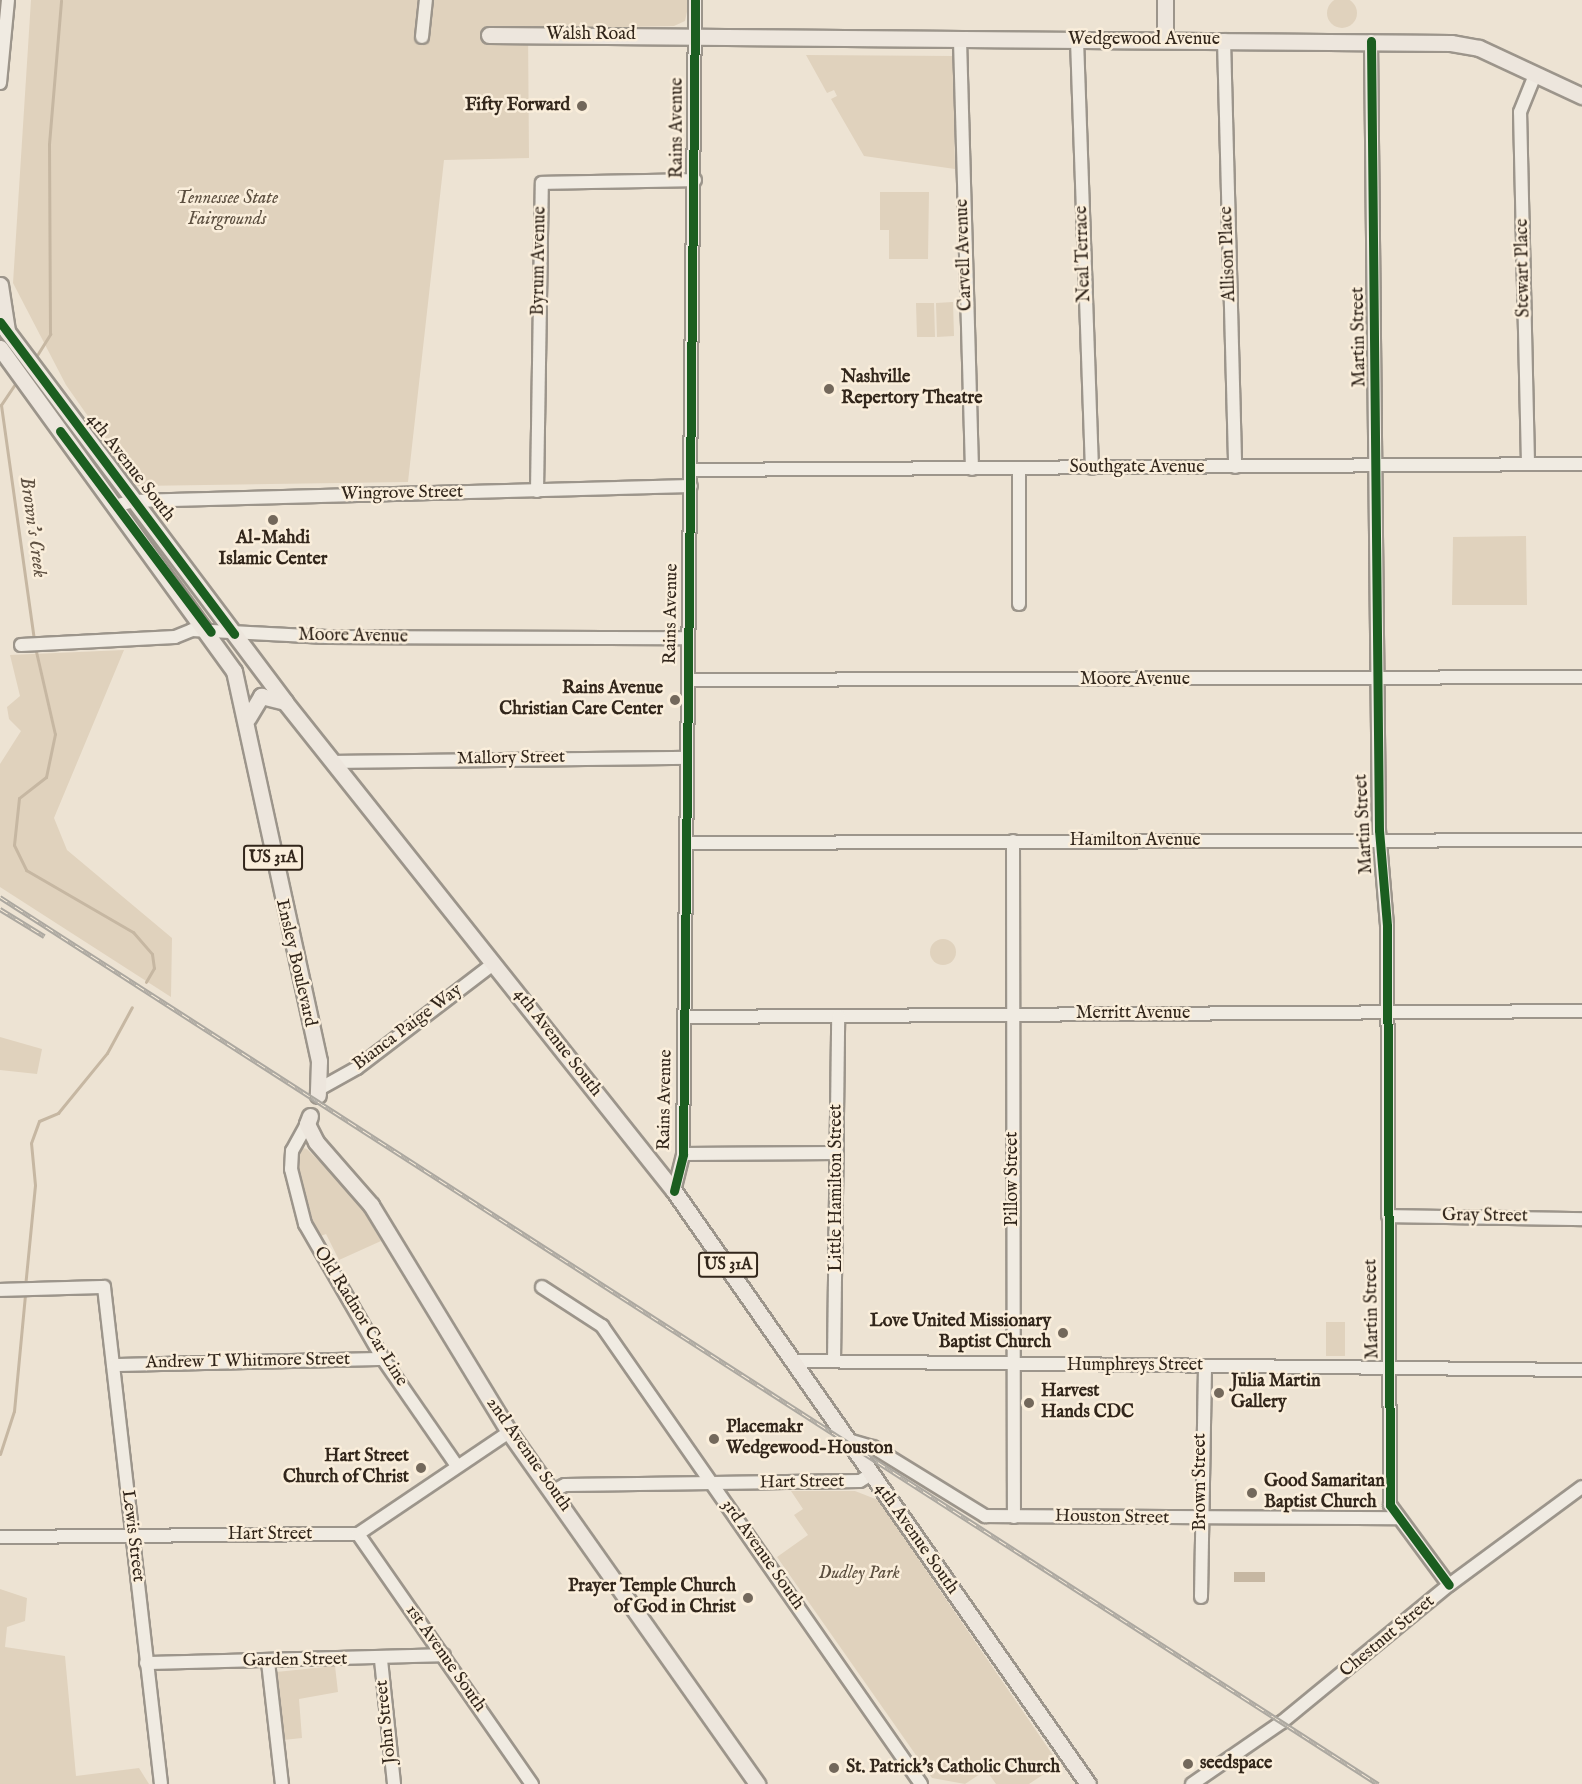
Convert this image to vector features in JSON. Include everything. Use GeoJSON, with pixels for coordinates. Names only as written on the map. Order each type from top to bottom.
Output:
{"type":"FeatureCollection","features":[{"type":"Feature","properties":{"kind":"main road"},"geometry":{"type":"LineString","coordinates":[[1165,0],[1165,40]]}},
{"type":"Feature","properties":{"kind":"main road","name":"Walsh Road"},"geometry":{"type":"LineString","coordinates":[[489,35],[694,37]]}},
{"type":"Feature","properties":{"kind":"main road","name":"Wedgewood Avenue"},"geometry":{"type":"LineString","coordinates":[[694,37],[1371,41],[1479,48],[1582,96]]}},
{"type":"Feature","properties":{"kind":"main road"},"geometry":{"type":"LineString","coordinates":[[0,285],[4,327]]}},
{"type":"Feature","properties":{"kind":"main road","name":"4th Avenue South"},"geometry":{"type":"LineString","coordinates":[[4,327],[285,702],[674,1191],[796,1361],[871,1474],[1088,1784]]}},
{"type":"Feature","properties":{"kind":"main road","name":"4th Avenue South"},"geometry":{"type":"LineString","coordinates":[[0,348],[114,506],[211,632]]}},
{"type":"Feature","properties":{"kind":"main road","name":"Ensley Boulevard"},"geometry":{"type":"LineString","coordinates":[[211,632],[234,671],[248,718],[320,1092]]}},
{"type":"Feature","properties":{"kind":"main road"},"geometry":{"type":"LineString","coordinates":[[248,718],[261,696],[285,702]]}},
{"type":"Feature","properties":{"kind":"main road","name":"2nd Avenue South"},"geometry":{"type":"LineString","coordinates":[[309,1120],[328,1160],[371,1205],[509,1432],[553,1491],[757,1784]]}},
{"type":"Feature","properties":{"kind":"street"},"geometry":{"type":"LineString","coordinates":[[0,83],[8,0]]}},
{"type":"Feature","properties":{"kind":"street"},"geometry":{"type":"LineString","coordinates":[[422,37],[426,0]]}},
{"type":"Feature","properties":{"kind":"street","name":"Rains Avenue"},"geometry":{"type":"LineString","coordinates":[[674,1191],[683,1154],[687,638],[693,470],[695,0]]}},
{"type":"Feature","properties":{"kind":"street","name":"Carvell Avenue"},"geometry":{"type":"LineString","coordinates":[[960,40],[972,469]]}},
{"type":"Feature","properties":{"kind":"street","name":"Neal Terrace"},"geometry":{"type":"LineString","coordinates":[[1077,40],[1092,468]]}},
{"type":"Feature","properties":{"kind":"street","name":"Allison Place"},"geometry":{"type":"LineString","coordinates":[[1224,40],[1235,467]]}},
{"type":"Feature","properties":{"kind":"street","name":"Martin Street"},"geometry":{"type":"LineString","coordinates":[[1371,41],[1379,464],[1378,680],[1387,1012],[1390,1505],[1397,1518],[1449,1585]]}},
{"type":"Feature","properties":{"kind":"street","name":"Stewart Place"},"geometry":{"type":"LineString","coordinates":[[1528,463],[1520,112],[1535,75]]}},
{"type":"Feature","properties":{"kind":"street","name":"Byrum Avenue"},"geometry":{"type":"LineString","coordinates":[[537,491],[542,183],[695,180]]}},
{"type":"Feature","properties":{"kind":"street","name":"Southgate Avenue"},"geometry":{"type":"LineString","coordinates":[[693,470],[1582,464]]}},
{"type":"Feature","properties":{"kind":"street"},"geometry":{"type":"LineString","coordinates":[[1019,468],[1019,604]]}},
{"type":"Feature","properties":{"kind":"street","name":"Wingrove Street"},"geometry":{"type":"LineString","coordinates":[[114,506],[134,501],[691,486]]}},
{"type":"Feature","properties":{"kind":"street","name":"Moore Avenue"},"geometry":{"type":"LineString","coordinates":[[21,645],[211,632],[687,638]]}},
{"type":"Feature","properties":{"kind":"street","name":"Moore Avenue"},"geometry":{"type":"LineString","coordinates":[[688,680],[1582,678]]}},
{"type":"Feature","properties":{"kind":"street","name":"Mallory Street"},"geometry":{"type":"LineString","coordinates":[[335,762],[687,758]]}},
{"type":"Feature","properties":{"kind":"street","name":"Hamilton Avenue"},"geometry":{"type":"LineString","coordinates":[[687,843],[1582,840]]}},
{"type":"Feature","properties":{"kind":"street","name":"Pillow Street"},"geometry":{"type":"LineString","coordinates":[[1013,841],[1014,1517]]}},
{"type":"Feature","properties":{"kind":"street","name":"Bianca Paige Way"},"geometry":{"type":"LineString","coordinates":[[320,1092],[357,1068],[494,964]]}},
{"type":"Feature","properties":{"kind":"street","name":"Merritt Avenue"},"geometry":{"type":"LineString","coordinates":[[684,1017],[1582,1011]]}},
{"type":"Feature","properties":{"kind":"street","name":"Little Hamilton Street"},"geometry":{"type":"LineString","coordinates":[[834,1361],[838,1016]]}},
{"type":"Feature","properties":{"kind":"street","name":"Old Radnor Car Line"},"geometry":{"type":"LineString","coordinates":[[309,1120],[292,1150],[297,1201],[323,1262],[383,1359],[457,1466]]}},
{"type":"Feature","properties":{"kind":"street"},"geometry":{"type":"LineString","coordinates":[[683,1154],[837,1153]]}},
{"type":"Feature","properties":{"kind":"street","name":"Gray Street"},"geometry":{"type":"LineString","coordinates":[[1388,1216],[1582,1219]]}},
{"type":"Feature","properties":{"kind":"street","name":"Lewis Street"},"geometry":{"type":"LineString","coordinates":[[6,1290],[104,1287],[161,1784]]}},
{"type":"Feature","properties":{"kind":"street","name":"3rd Avenue South"},"geometry":{"type":"LineString","coordinates":[[542,1287],[602,1326],[921,1784]]}},
{"type":"Feature","properties":{"kind":"street","name":"Andrew T Whitmore Street"},"geometry":{"type":"LineString","coordinates":[[113,1365],[383,1359]]}},
{"type":"Feature","properties":{"kind":"street","name":"Humphreys Street"},"geometry":{"type":"LineString","coordinates":[[796,1361],[1582,1370]]}},
{"type":"Feature","properties":{"kind":"street","name":"Brown Street"},"geometry":{"type":"LineString","coordinates":[[1201,1598],[1205,1366]]}},
{"type":"Feature","properties":{"kind":"street"},"geometry":{"type":"LineString","coordinates":[[358,1534],[509,1432]]}},
{"type":"Feature","properties":{"kind":"street","name":"Houston Street"},"geometry":{"type":"LineString","coordinates":[[848,1440],[873,1447],[977,1513],[1014,1517],[1397,1518]]}},
{"type":"Feature","properties":{"kind":"street","name":"Hart Street"},"geometry":{"type":"LineString","coordinates":[[553,1491],[565,1485],[714,1485],[860,1481],[871,1474]]}},
{"type":"Feature","properties":{"kind":"street","name":"Chestnut Street"},"geometry":{"type":"LineString","coordinates":[[1192,1784],[1282,1722],[1449,1585],[1582,1487]]}},
{"type":"Feature","properties":{"kind":"street","name":"Hart Street"},"geometry":{"type":"LineString","coordinates":[[0,1537],[358,1534]]}},
{"type":"Feature","properties":{"kind":"street","name":"1st Avenue South"},"geometry":{"type":"LineString","coordinates":[[358,1534],[532,1784]]}},
{"type":"Feature","properties":{"kind":"street","name":"Garden Street"},"geometry":{"type":"LineString","coordinates":[[146,1663],[381,1660],[444,1655]]}},
{"type":"Feature","properties":{"kind":"street","name":"John Street"},"geometry":{"type":"LineString","coordinates":[[381,1660],[394,1784]]}},
{"type":"Feature","properties":{"kind":"street"},"geometry":{"type":"LineString","coordinates":[[267,1662],[282,1784]]}},
{"type":"Feature","properties":{"kind":"green space"},"geometry":{"type":"Polygon","coordinates":[[[1342,-2],[1353,2],[1357,13],[1353,24],[1342,28],[1331,24],[1327,13],[1331,2],[1342,-2]]]}},
{"type":"Feature","properties":{"kind":"green space","name":"Tennessee State Fairgrounds"},"geometry":{"type":"Polygon","coordinates":[[[31,0],[687,0],[688,7],[685,21],[674,26],[528,29],[529,158],[444,160],[408,482],[137,486],[66,385],[13,283],[31,0]]]}},
{"type":"Feature","properties":{"kind":"green space"},"geometry":{"type":"Polygon","coordinates":[[[806,55],[953,56],[955,169],[864,156],[831,99],[837,96],[834,90],[827,93],[806,55]]]}},
{"type":"Feature","properties":{"kind":"green space"},"geometry":{"type":"Polygon","coordinates":[[[880,192],[929,192],[928,259],[889,259],[889,230],[880,230],[880,192]]]}},
{"type":"Feature","properties":{"kind":"green space"},"geometry":{"type":"Polygon","coordinates":[[[953,302],[954,336],[937,337],[936,303],[953,302]]]}},
{"type":"Feature","properties":{"kind":"green space"},"geometry":{"type":"Polygon","coordinates":[[[916,303],[934,303],[935,337],[917,337],[916,303]]]}},
{"type":"Feature","properties":{"kind":"green space"},"geometry":{"type":"Polygon","coordinates":[[[1526,536],[1527,605],[1452,605],[1453,537],[1526,536]]]}},
{"type":"Feature","properties":{"kind":"green space"},"geometry":{"type":"Polygon","coordinates":[[[124,650],[54,818],[67,850],[172,938],[171,997],[0,887],[0,764],[21,731],[9,719],[7,707],[20,696],[10,655],[124,650]]]}},
{"type":"Feature","properties":{"kind":"green space"},"geometry":{"type":"Polygon","coordinates":[[[943,939],[952,943],[956,952],[952,961],[943,965],[934,961],[930,952],[934,943],[943,939]]]}},
{"type":"Feature","properties":{"kind":"green space"},"geometry":{"type":"Polygon","coordinates":[[[0,1037],[42,1049],[37,1074],[0,1070],[0,1037]]]}},
{"type":"Feature","properties":{"kind":"green space"},"geometry":{"type":"Polygon","coordinates":[[[299,1147],[307,1149],[356,1198],[381,1241],[339,1260],[326,1234],[318,1237],[296,1166],[299,1147]]]}},
{"type":"Feature","properties":{"kind":"green space"},"geometry":{"type":"Polygon","coordinates":[[[1326,1322],[1345,1322],[1345,1356],[1326,1356],[1326,1322]]]}},
{"type":"Feature","properties":{"kind":"green space","name":"Dudley Park"},"geometry":{"type":"Polygon","coordinates":[[[791,1491],[855,1491],[878,1500],[1059,1764],[1029,1784],[996,1784],[986,1770],[965,1784],[932,1778],[777,1557],[808,1535],[794,1515],[803,1509],[791,1491]]]}},
{"type":"Feature","properties":{"kind":"green space"},"geometry":{"type":"Polygon","coordinates":[[[0,1589],[27,1598],[25,1621],[7,1627],[5,1647],[65,1656],[76,1776],[139,1768],[149,1784],[0,1784],[0,1589]]]}},
{"type":"Feature","properties":{"kind":"green space"},"geometry":{"type":"Polygon","coordinates":[[[335,1666],[338,1692],[299,1699],[302,1738],[283,1740],[276,1672],[335,1666]]]}},
{"type":"Feature","properties":{"kind":"shaded area"},"geometry":{"type":"Polygon","coordinates":[[[1234,1572],[1265,1572],[1265,1582],[1234,1582],[1234,1572]]]}},
{"type":"Feature","properties":{"kind":"waterway","name":"Brown's Creek"},"geometry":{"type":"LineString","coordinates":[[34,360],[50,334],[49,144],[61,0]]}},
{"type":"Feature","properties":{"kind":"waterway","name":"Brown's Creek"},"geometry":{"type":"LineString","coordinates":[[17,381],[1,405],[34,641]]}},
{"type":"Feature","properties":{"kind":"waterway","name":"Brown's Creek"},"geometry":{"type":"LineString","coordinates":[[35,647],[55,734],[46,777],[19,798],[14,845],[26,870],[133,932],[152,954],[154,968],[146,982]]}},
{"type":"Feature","properties":{"kind":"waterway","name":"Brown's Creek"},"geometry":{"type":"LineString","coordinates":[[25,1287],[35,1185],[31,1143],[39,1121],[58,1113],[107,1053],[132,1007]]}},
{"type":"Feature","properties":{"kind":"waterway","name":"Brown's Creek"},"geometry":{"type":"LineString","coordinates":[[0,1454],[14,1411],[25,1294]]}},
{"type":"Feature","properties":{"kind":"railway"},"geometry":{"type":"LineString","coordinates":[[0,897],[1378,1784]]}},
{"type":"Feature","properties":{"kind":"railway"},"geometry":{"type":"LineString","coordinates":[[0,909],[44,936]]}},
{"type":"Feature","properties":{"kind":"cycle path"},"geometry":{"type":"LineString","coordinates":[[674,1191],[683,1154],[695,0]]}},
{"type":"Feature","properties":{"kind":"cycle path"},"geometry":{"type":"LineString","coordinates":[[1371,41],[1379,830],[1387,926],[1390,1505],[1449,1585]]}},
{"type":"Feature","properties":{"kind":"cycle path"},"geometry":{"type":"LineString","coordinates":[[0,322],[234,634]]}},
{"type":"Feature","properties":{"kind":"cycle path"},"geometry":{"type":"LineString","coordinates":[[60,431],[211,632]]}},
{"type":"Feature","properties":{"kind":"place","name":"Fifty Forward"},"geometry":{"type":"Point","coordinates":[582,106]}},
{"type":"Feature","properties":{"kind":"place","name":"Nashville Repertory Theatre"},"geometry":{"type":"Point","coordinates":[829,389]}},
{"type":"Feature","properties":{"kind":"place","name":"Al-Mahdi Islamic Center"},"geometry":{"type":"Point","coordinates":[273,520]}},
{"type":"Feature","properties":{"kind":"place","name":"Rains Avenue Christian Care Center"},"geometry":{"type":"Point","coordinates":[675,700]}},
{"type":"Feature","properties":{"kind":"place","name":"Love United Missionary Baptist Church"},"geometry":{"type":"Point","coordinates":[1063,1333]}},
{"type":"Feature","properties":{"kind":"place","name":"Julia Martin Gallery"},"geometry":{"type":"Point","coordinates":[1219,1393]}},
{"type":"Feature","properties":{"kind":"place","name":"Harvest Hands CDC"},"geometry":{"type":"Point","coordinates":[1029,1403]}},
{"type":"Feature","properties":{"kind":"place","name":"Placemakr Wedgewood-Houston"},"geometry":{"type":"Point","coordinates":[714,1439]}},
{"type":"Feature","properties":{"kind":"place","name":"Hart Street Church of Christ"},"geometry":{"type":"Point","coordinates":[421,1468]}},
{"type":"Feature","properties":{"kind":"place","name":"Good Samaritan Baptist Church"},"geometry":{"type":"Point","coordinates":[1252,1493]}},
{"type":"Feature","properties":{"kind":"place","name":"Prayer Temple Church of God in Christ"},"geometry":{"type":"Point","coordinates":[748,1598]}},
{"type":"Feature","properties":{"kind":"place","name":"seedspace"},"geometry":{"type":"Point","coordinates":[1188,1764]}},
{"type":"Feature","properties":{"kind":"place","name":"St. Patrick's Catholic Church"},"geometry":{"type":"Point","coordinates":[834,1768]}}]}
